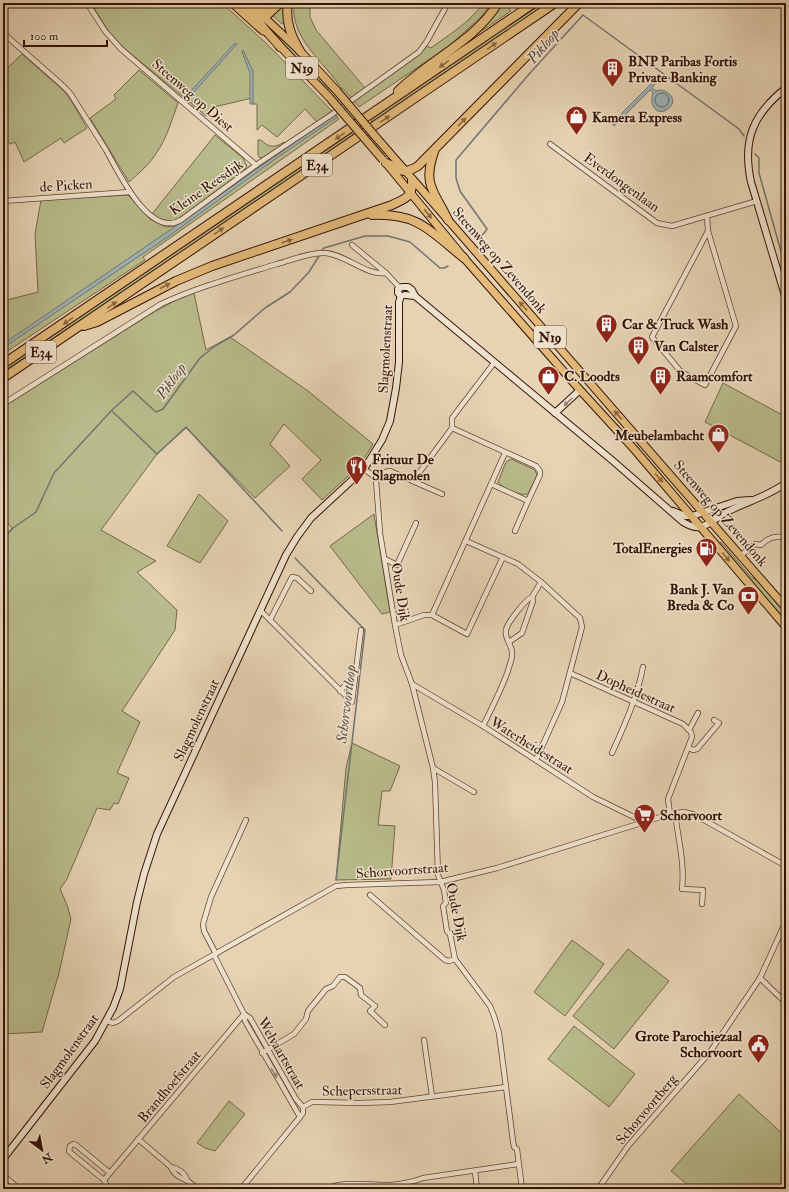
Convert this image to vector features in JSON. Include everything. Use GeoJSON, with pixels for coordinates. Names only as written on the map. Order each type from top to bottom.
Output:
{"type":"FeatureCollection","features":[{"type":"Feature","properties":{"kind":"highway"},"geometry":{"type":"LineString","coordinates":[[240,3],[261,16]]}},
{"type":"Feature","properties":{"kind":"highway"},"geometry":{"type":"LineString","coordinates":[[268,3],[259,22],[275,39],[280,47]]}},
{"type":"Feature","properties":{"kind":"highway"},"geometry":{"type":"LineString","coordinates":[[261,16],[280,3]]}},
{"type":"Feature","properties":{"kind":"highway"},"geometry":{"type":"LineString","coordinates":[[288,3],[287,13],[289,29],[291,36],[300,52]]}},
{"type":"Feature","properties":{"kind":"highway"},"geometry":{"type":"LineString","coordinates":[[384,106],[407,82],[467,37],[486,18],[498,3]]}},
{"type":"Feature","properties":{"kind":"highway","name":"E34"},"geometry":{"type":"LineString","coordinates":[[3,364],[534,3]]}},
{"type":"Feature","properties":{"kind":"highway","name":"E34"},"geometry":{"type":"LineString","coordinates":[[3,378],[555,3]]}},
{"type":"Feature","properties":{"kind":"highway"},"geometry":{"type":"LineString","coordinates":[[384,161],[401,172],[406,172],[418,166],[579,3]]}},
{"type":"Feature","properties":{"kind":"highway"},"geometry":{"type":"LineString","coordinates":[[435,150],[429,166],[429,179],[433,192],[448,220]]}},
{"type":"Feature","properties":{"kind":"highway"},"geometry":{"type":"LineString","coordinates":[[80,326],[97,322],[176,280],[212,266],[397,203],[411,193],[412,180]]}},
{"type":"Feature","properties":{"kind":"highway"},"geometry":{"type":"LineString","coordinates":[[363,215],[395,215],[416,222],[433,232],[464,258]]}},
{"type":"Feature","properties":{"kind":"main road","name":"N19"},"geometry":{"type":"LineString","coordinates":[[232,3],[280,47]]}},
{"type":"Feature","properties":{"kind":"main road","name":"N19"},"geometry":{"type":"LineString","coordinates":[[249,3],[300,52]]}},
{"type":"Feature","properties":{"kind":"main road","name":"Steenweg op Zevendonk"},"geometry":{"type":"LineString","coordinates":[[280,47],[329,97],[464,258],[580,390],[634,448],[786,627]]}},
{"type":"Feature","properties":{"kind":"main road","name":"Steenweg op Zevendonk"},"geometry":{"type":"LineString","coordinates":[[300,52],[337,92],[786,608]]}},
{"type":"Feature","properties":{"kind":"street","name":"Steenweg op Diest"},"geometry":{"type":"LineString","coordinates":[[87,3],[106,31],[127,54],[256,166]]}},
{"type":"Feature","properties":{"kind":"street","name":"Kleine Reesdijk"},"geometry":{"type":"LineString","coordinates":[[3,33],[62,84],[70,93],[130,192],[140,205],[148,213],[164,223],[174,224],[419,52],[427,41],[448,3]]}},
{"type":"Feature","properties":{"kind":"street"},"geometry":{"type":"LineString","coordinates":[[786,88],[773,98],[762,111],[750,137],[748,150],[748,166],[786,299]]}},
{"type":"Feature","properties":{"kind":"street","name":"Everdongenlaan"},"geometry":{"type":"LineString","coordinates":[[550,144],[657,223],[672,226],[757,201]]}},
{"type":"Feature","properties":{"kind":"street","name":"de Picken"},"geometry":{"type":"LineString","coordinates":[[3,201],[130,192]]}},
{"type":"Feature","properties":{"kind":"street"},"geometry":{"type":"LineString","coordinates":[[707,216],[708,231],[736,326],[705,385],[681,372],[652,338],[708,231]]}},
{"type":"Feature","properties":{"kind":"street","name":"Steenweg op Zevendonk"},"geometry":{"type":"LineString","coordinates":[[352,245],[386,272],[402,288],[408,287],[412,290],[414,296],[494,364],[497,364],[556,413],[683,522],[695,527],[701,527]]}},
{"type":"Feature","properties":{"kind":"street"},"geometry":{"type":"LineString","coordinates":[[3,404],[161,304],[217,282],[298,258],[324,253],[339,257],[380,273],[386,272]]}},
{"type":"Feature","properties":{"kind":"street"},"geometry":{"type":"LineString","coordinates":[[402,288],[406,291],[403,295],[414,296]]}},
{"type":"Feature","properties":{"kind":"street","name":"Slagmolenstraat"},"geometry":{"type":"LineString","coordinates":[[3,1159],[98,1038],[113,1008],[120,989],[137,902],[154,841],[286,555],[296,537],[311,518],[364,469],[382,440],[390,422],[394,405],[399,362],[399,302],[403,295]]}},
{"type":"Feature","properties":{"kind":"street"},"geometry":{"type":"LineString","coordinates":[[413,481],[452,428],[452,418],[494,364]]}},
{"type":"Feature","properties":{"kind":"street"},"geometry":{"type":"LineString","coordinates":[[556,413],[580,390]]}},
{"type":"Feature","properties":{"kind":"street"},"geometry":{"type":"LineString","coordinates":[[452,428],[536,466],[540,471],[540,475],[515,531]]}},
{"type":"Feature","properties":{"kind":"street"},"geometry":{"type":"LineString","coordinates":[[432,615],[505,453]]}},
{"type":"Feature","properties":{"kind":"street"},"geometry":{"type":"LineString","coordinates":[[364,469],[375,477],[390,471],[442,494]]}},
{"type":"Feature","properties":{"kind":"street","name":"Oude Dijk"},"geometry":{"type":"LineString","coordinates":[[375,477],[380,533],[401,656],[412,684],[433,768],[435,782],[438,875],[444,890],[446,903],[443,906],[447,931],[450,934],[456,959],[490,1006],[500,1033],[514,1147],[516,1149],[522,1189]]}},
{"type":"Feature","properties":{"kind":"street"},"geometry":{"type":"LineString","coordinates":[[701,527],[724,513],[760,498],[786,483]]}},
{"type":"Feature","properties":{"kind":"street"},"geometry":{"type":"LineString","coordinates":[[491,484],[528,500]]}},
{"type":"Feature","properties":{"kind":"street"},"geometry":{"type":"LineString","coordinates":[[692,516],[737,501],[760,498]]}},
{"type":"Feature","properties":{"kind":"street","name":"Steenweg op Zevendonk"},"geometry":{"type":"LineString","coordinates":[[669,510],[685,516],[692,516]]}},
{"type":"Feature","properties":{"kind":"street"},"geometry":{"type":"LineString","coordinates":[[384,559],[398,565],[416,523]]}},
{"type":"Feature","properties":{"kind":"street"},"geometry":{"type":"LineString","coordinates":[[740,556],[755,544],[761,545],[766,539],[774,536],[786,536]]}},
{"type":"Feature","properties":{"kind":"street"},"geometry":{"type":"LineString","coordinates":[[466,541],[518,564],[541,582],[580,618],[582,627],[559,710],[536,760]]}},
{"type":"Feature","properties":{"kind":"street"},"geometry":{"type":"LineString","coordinates":[[395,625],[424,615],[432,615],[467,634],[503,557]]}},
{"type":"Feature","properties":{"kind":"street"},"geometry":{"type":"LineString","coordinates":[[270,620],[292,577],[297,578],[311,592]]}},
{"type":"Feature","properties":{"kind":"street"},"geometry":{"type":"LineString","coordinates":[[483,726],[504,683],[512,658],[509,642],[506,636],[506,628],[524,603],[532,597],[541,582]]}},
{"type":"Feature","properties":{"kind":"street"},"geometry":{"type":"LineString","coordinates":[[509,642],[522,633],[533,601],[532,597]]}},
{"type":"Feature","properties":{"kind":"street"},"geometry":{"type":"LineString","coordinates":[[260,610],[352,702],[361,630]]}},
{"type":"Feature","properties":{"kind":"street"},"geometry":{"type":"LineString","coordinates":[[612,753],[634,702],[643,667]]}},
{"type":"Feature","properties":{"kind":"street","name":"Dopheidestraat"},"geometry":{"type":"LineString","coordinates":[[570,673],[683,724],[690,731]]}},
{"type":"Feature","properties":{"kind":"street"},"geometry":{"type":"LineString","coordinates":[[340,691],[351,679]]}},
{"type":"Feature","properties":{"kind":"street","name":"Waterheidestraat"},"geometry":{"type":"LineString","coordinates":[[412,684],[483,726],[593,797],[636,818],[641,823]]}},
{"type":"Feature","properties":{"kind":"street"},"geometry":{"type":"LineString","coordinates":[[698,713],[690,731],[692,737],[668,799],[681,858],[683,880],[682,889],[703,890],[702,904]]}},
{"type":"Feature","properties":{"kind":"street"},"geometry":{"type":"LineString","coordinates":[[688,748],[693,750],[697,748],[719,723],[714,720]]}},
{"type":"Feature","properties":{"kind":"street"},"geometry":{"type":"LineString","coordinates":[[433,768],[474,792]]}},
{"type":"Feature","properties":{"kind":"street","name":"Schorvoortstraat"},"geometry":{"type":"LineString","coordinates":[[107,1020],[113,1023],[118,1021],[174,977],[336,886],[348,884],[440,882],[497,868],[641,823],[684,812],[694,815],[786,866]]}},
{"type":"Feature","properties":{"kind":"street","name":"Welvaartstraat"},"geometry":{"type":"LineString","coordinates":[[246,820],[211,897],[203,924],[204,931],[244,1014],[245,1021],[290,1102],[300,1117]]}},
{"type":"Feature","properties":{"kind":"street"},"geometry":{"type":"LineString","coordinates":[[370,895],[445,960],[449,961],[456,959]]}},
{"type":"Feature","properties":{"kind":"street","name":"Schorvoortberg"},"geometry":{"type":"LineString","coordinates":[[598,1189],[628,1146],[710,1052],[760,978],[786,920]]}},
{"type":"Feature","properties":{"kind":"street"},"geometry":{"type":"LineString","coordinates":[[262,1053],[294,1034],[306,1019],[308,1011],[326,989],[333,986],[340,977],[345,977],[360,988],[361,995],[375,1006],[370,1011],[385,1025]]}},
{"type":"Feature","properties":{"kind":"street"},"geometry":{"type":"LineString","coordinates":[[760,978],[786,1003]]}},
{"type":"Feature","properties":{"kind":"street","name":"Welvaartstraat"},"geometry":{"type":"LineString","coordinates":[[244,1014],[250,1018],[296,1099],[290,1102]]}},
{"type":"Feature","properties":{"kind":"street","name":"Brandhoefstraat"},"geometry":{"type":"LineString","coordinates":[[104,1180],[244,1014]]}},
{"type":"Feature","properties":{"kind":"street"},"geometry":{"type":"LineString","coordinates":[[424,1040],[432,1096]]}},
{"type":"Feature","properties":{"kind":"street","name":"Schepersstraat"},"geometry":{"type":"LineString","coordinates":[[296,1099],[303,1107],[312,1102],[374,1103],[411,1100],[506,1086]]}},
{"type":"Feature","properties":{"kind":"street"},"geometry":{"type":"LineString","coordinates":[[241,1189],[300,1117],[303,1113],[303,1107]]}},
{"type":"Feature","properties":{"kind":"street"},"geometry":{"type":"LineString","coordinates":[[138,1139],[171,1167],[175,1167],[182,1172],[187,1180],[197,1189]]}},
{"type":"Feature","properties":{"kind":"street"},"geometry":{"type":"LineString","coordinates":[[108,1189],[104,1180],[69,1151],[70,1146],[73,1144],[76,1145],[110,1173]]}},
{"type":"Feature","properties":{"kind":"street"},"geometry":{"type":"LineString","coordinates":[[329,1189],[334,1186],[349,1184],[374,1187],[412,1182],[423,1178],[518,1164]]}},
{"type":"Feature","properties":{"kind":"street"},"geometry":{"type":"LineString","coordinates":[[475,1171],[477,1189]]}},
{"type":"Feature","properties":{"kind":"street"},"geometry":{"type":"LineString","coordinates":[[3,1175],[19,1189]]}},
{"type":"Feature","properties":{"kind":"green space"},"geometry":{"type":"Polygon","coordinates":[[[91,3],[222,3],[266,43],[332,111],[317,122],[305,109],[277,137],[262,125],[257,130],[257,104],[253,104],[252,98],[214,107],[206,116],[118,43],[110,34],[91,3]]]}},
{"type":"Feature","properties":{"kind":"green space"},"geometry":{"type":"Polygon","coordinates":[[[294,3],[310,3],[310,17],[316,30],[365,88],[351,98],[341,88],[303,39],[297,28],[294,16],[294,3]]]}},
{"type":"Feature","properties":{"kind":"green space"},"geometry":{"type":"Polygon","coordinates":[[[483,3],[492,3],[481,17],[449,46],[359,107],[354,101],[420,54],[427,46],[431,48],[459,28],[478,10],[483,3]]]}},
{"type":"Feature","properties":{"kind":"green space"},"geometry":{"type":"Polygon","coordinates":[[[501,3],[517,3],[509,9],[511,11],[477,34],[501,3]]]}},
{"type":"Feature","properties":{"kind":"green space"},"geometry":{"type":"Polygon","coordinates":[[[543,3],[548,3],[372,123],[371,120],[543,3]]]}},
{"type":"Feature","properties":{"kind":"green space"},"geometry":{"type":"Polygon","coordinates":[[[284,4],[284,23],[282,24],[273,16],[284,4]]]}},
{"type":"Feature","properties":{"kind":"green space"},"geometry":{"type":"Polygon","coordinates":[[[266,22],[287,42],[333,93],[314,76],[265,24],[266,22]]]}},
{"type":"Feature","properties":{"kind":"green space"},"geometry":{"type":"Polygon","coordinates":[[[22,54],[64,91],[87,128],[64,143],[61,138],[24,162],[15,142],[11,144],[3,139],[3,72],[22,54]]]}},
{"type":"Feature","properties":{"kind":"green space"},"geometry":{"type":"Polygon","coordinates":[[[139,70],[178,103],[161,147],[148,164],[129,182],[90,118],[116,99],[114,95],[139,70]]]}},
{"type":"Feature","properties":{"kind":"green space"},"geometry":{"type":"Polygon","coordinates":[[[335,114],[339,119],[143,257],[145,260],[3,354],[3,301],[38,292],[35,234],[41,200],[128,195],[150,219],[166,227],[176,226],[335,114]]]}},
{"type":"Feature","properties":{"kind":"green space"},"geometry":{"type":"Polygon","coordinates":[[[352,133],[354,136],[3,372],[3,369],[352,133]]]}},
{"type":"Feature","properties":{"kind":"green space"},"geometry":{"type":"Polygon","coordinates":[[[215,135],[243,158],[247,166],[243,173],[174,222],[160,219],[152,214],[215,135]]]}},
{"type":"Feature","properties":{"kind":"green space"},"geometry":{"type":"Polygon","coordinates":[[[258,140],[261,140],[269,146],[285,143],[270,155],[260,158],[258,155],[258,140]]]}},
{"type":"Feature","properties":{"kind":"green space"},"geometry":{"type":"Polygon","coordinates":[[[194,293],[206,350],[230,337],[308,391],[373,444],[360,465],[322,500],[302,479],[321,460],[284,424],[270,444],[290,466],[255,498],[186,428],[157,454],[101,530],[156,561],[137,572],[177,610],[175,630],[122,711],[140,722],[117,773],[129,778],[118,804],[114,803],[110,810],[97,808],[67,879],[60,889],[71,919],[59,973],[42,1032],[3,1034],[3,539],[12,528],[3,517],[3,407],[154,312],[176,300],[194,293]]]}},
{"type":"Feature","properties":{"kind":"green space"},"geometry":{"type":"Polygon","coordinates":[[[723,383],[786,417],[786,465],[705,422],[723,383]]]}},
{"type":"Feature","properties":{"kind":"green space"},"geometry":{"type":"Polygon","coordinates":[[[511,459],[535,470],[537,475],[528,494],[520,494],[512,491],[500,485],[498,482],[506,462],[511,459]]]}},
{"type":"Feature","properties":{"kind":"green space"},"geometry":{"type":"Polygon","coordinates":[[[199,494],[228,521],[200,563],[167,546],[199,494]]]}},
{"type":"Feature","properties":{"kind":"green space"},"geometry":{"type":"Polygon","coordinates":[[[374,514],[390,612],[382,614],[330,546],[374,514]]]}},
{"type":"Feature","properties":{"kind":"green space"},"geometry":{"type":"Polygon","coordinates":[[[721,542],[751,577],[761,583],[786,613],[786,621],[719,544],[721,542]]]}},
{"type":"Feature","properties":{"kind":"green space"},"geometry":{"type":"Polygon","coordinates":[[[352,743],[400,766],[390,791],[382,791],[378,825],[395,826],[391,879],[336,880],[346,768],[352,743]]]}},
{"type":"Feature","properties":{"kind":"green space"},"geometry":{"type":"Polygon","coordinates":[[[572,940],[604,964],[565,1016],[534,992],[572,940]]]}},
{"type":"Feature","properties":{"kind":"green space"},"geometry":{"type":"Polygon","coordinates":[[[628,949],[669,981],[614,1049],[573,1016],[628,949]]]}},
{"type":"Feature","properties":{"kind":"green space"},"geometry":{"type":"Polygon","coordinates":[[[574,1026],[635,1074],[609,1107],[548,1059],[574,1026]]]}},
{"type":"Feature","properties":{"kind":"green space"},"geometry":{"type":"Polygon","coordinates":[[[739,1094],[786,1137],[786,1189],[686,1189],[688,1185],[671,1171],[739,1094]]]}},
{"type":"Feature","properties":{"kind":"green space"},"geometry":{"type":"Polygon","coordinates":[[[229,1101],[245,1114],[215,1151],[205,1148],[197,1143],[229,1101]]]}},
{"type":"Feature","properties":{"kind":"water"},"geometry":{"type":"Polygon","coordinates":[[[235,43],[237,44],[193,93],[191,91],[235,43]]]}},
{"type":"Feature","properties":{"kind":"water"},"geometry":{"type":"Polygon","coordinates":[[[243,50],[253,71],[253,104],[250,104],[250,73],[242,52],[243,50]]]}},
{"type":"Feature","properties":{"kind":"water"},"geometry":{"type":"Polygon","coordinates":[[[653,82],[655,84],[652,88],[656,91],[664,91],[670,95],[673,101],[672,105],[665,111],[661,112],[655,109],[652,102],[653,93],[650,90],[614,126],[612,123],[653,82]]]}},
{"type":"Feature","properties":{"kind":"water"},"geometry":{"type":"Polygon","coordinates":[[[335,114],[337,117],[278,157],[169,236],[3,348],[3,344],[176,226],[335,114]]]}},
{"type":"Feature","properties":{"kind":"waterway","name":"Pikloop"},"geometry":{"type":"LineString","coordinates":[[482,235],[487,229],[460,191],[456,178],[456,160],[530,73],[583,15],[739,129],[744,136]]}},
{"type":"Feature","properties":{"kind":"waterway","name":"Pikloop"},"geometry":{"type":"LineString","coordinates":[[755,154],[759,158],[759,173],[782,255]]}},
{"type":"Feature","properties":{"kind":"waterway","name":"Pikloop"},"geometry":{"type":"LineString","coordinates":[[321,251],[324,248],[365,236],[388,236],[410,242],[440,268],[448,266]]}},
{"type":"Feature","properties":{"kind":"waterway","name":"Pikloop"},"geometry":{"type":"LineString","coordinates":[[3,539],[13,528],[36,512],[54,473],[112,410],[133,391],[156,412],[163,409],[200,358],[215,346],[234,335],[265,308],[290,292],[309,272],[319,256]]}},
{"type":"Feature","properties":{"kind":"waterway","name":"Schorvoortloop"},"geometry":{"type":"LineString","coordinates":[[112,411],[157,454],[186,427],[282,531]]}},
{"type":"Feature","properties":{"kind":"waterway","name":"Schorvoortloop"},"geometry":{"type":"LineString","coordinates":[[295,558],[365,630],[336,880]]}},
{"type":"Feature","properties":{"kind":"place","name":"BNP Paribas Fortis Private Banking"},"geometry":{"type":"Point","coordinates":[613,88]}},
{"type":"Feature","properties":{"kind":"place","name":"Kamera Express"},"geometry":{"type":"Point","coordinates":[577,136]}},
{"type":"Feature","properties":{"kind":"place","name":"Car & Truck Wash"},"geometry":{"type":"Point","coordinates":[607,344]}},
{"type":"Feature","properties":{"kind":"place","name":"Van Calster"},"geometry":{"type":"Point","coordinates":[639,366]}},
{"type":"Feature","properties":{"kind":"place","name":"C. Loodts"},"geometry":{"type":"Point","coordinates":[549,396]}},
{"type":"Feature","properties":{"kind":"place","name":"Raamcomfort"},"geometry":{"type":"Point","coordinates":[660,396]}},
{"type":"Feature","properties":{"kind":"place","name":"Meubelambacht"},"geometry":{"type":"Point","coordinates":[719,454]}},
{"type":"Feature","properties":{"kind":"place","name":"Frituur De Slagmolen"},"geometry":{"type":"Point","coordinates":[357,486]}},
{"type":"Feature","properties":{"kind":"place","name":"TotalEnergies"},"geometry":{"type":"Point","coordinates":[707,568]}},
{"type":"Feature","properties":{"kind":"place","name":"Bank J. Van Breda & Co"},"geometry":{"type":"Point","coordinates":[749,616]}},
{"type":"Feature","properties":{"kind":"place","name":"Schorvoort"},"geometry":{"type":"Point","coordinates":[644,834]}},
{"type":"Feature","properties":{"kind":"place","name":"Grote Parochiezaal Schorvoort"},"geometry":{"type":"Point","coordinates":[758,1064]}}]}
